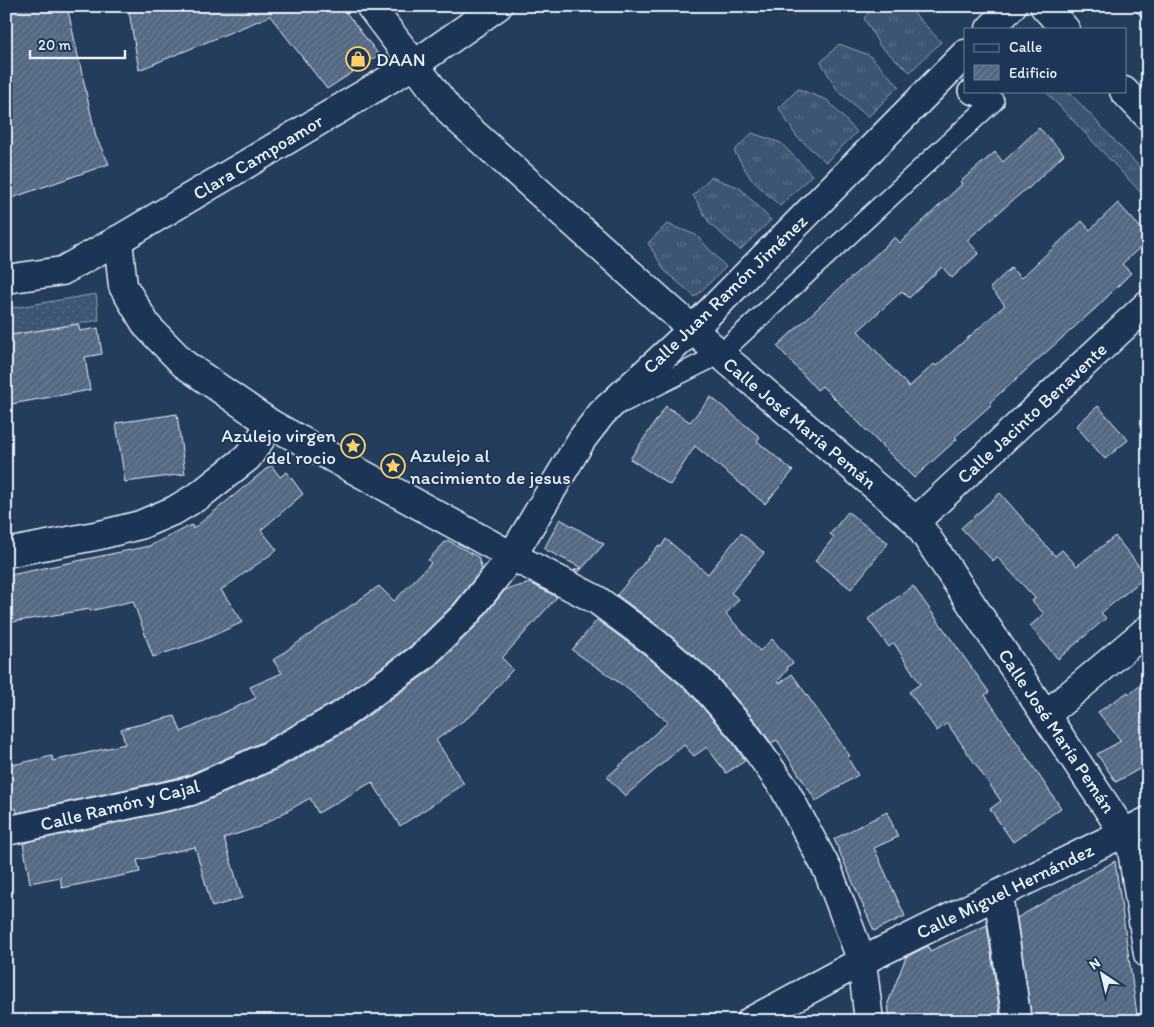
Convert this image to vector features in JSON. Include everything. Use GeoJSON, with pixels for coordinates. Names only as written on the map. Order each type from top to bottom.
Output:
{"type":"FeatureCollection","features":[{"type":"Feature","properties":{"kind":"street","name":"Calle José María Pemán"},"geometry":{"type":"LineString","coordinates":[[370,6],[452,114],[720,354],[916,521],[1046,715],[1136,827],[1132,850],[1148,954]]}},
{"type":"Feature","properties":{"kind":"street","name":"Clara Campoamor"},"geometry":{"type":"LineString","coordinates":[[6,279],[62,271],[118,240],[415,64],[498,6]]}},
{"type":"Feature","properties":{"kind":"street"},"geometry":{"type":"LineString","coordinates":[[991,28],[1012,6]]}},
{"type":"Feature","properties":{"kind":"street"},"geometry":{"type":"LineString","coordinates":[[1044,6],[1065,28]]}},
{"type":"Feature","properties":{"kind":"street","name":"Calle Juan Ramón Jiménez"},"geometry":{"type":"LineString","coordinates":[[512,556],[582,440],[602,413],[693,330],[960,71]]}},
{"type":"Feature","properties":{"kind":"street"},"geometry":{"type":"LineString","coordinates":[[1125,92],[1148,116]]}},
{"type":"Feature","properties":{"kind":"street"},"geometry":{"type":"LineString","coordinates":[[118,240],[123,286],[147,326],[184,364],[271,424],[512,556],[597,600],[654,642],[701,682],[746,733],[784,788],[828,871],[862,961],[868,1021]]}},
{"type":"Feature","properties":{"kind":"street","name":"Calle Jacinto Benavente"},"geometry":{"type":"LineString","coordinates":[[916,521],[1148,304]]}},
{"type":"Feature","properties":{"kind":"street"},"geometry":{"type":"LineString","coordinates":[[6,553],[100,535],[140,525],[175,510],[200,495],[248,458],[271,424]]}},
{"type":"Feature","properties":{"kind":"street","name":"Calle Ramón y Cajal"},"geometry":{"type":"LineString","coordinates":[[6,831],[191,791],[269,756],[342,715],[422,657],[466,614],[512,556]]}},
{"type":"Feature","properties":{"kind":"street"},"geometry":{"type":"LineString","coordinates":[[1046,715],[1148,629]]}},
{"type":"Feature","properties":{"kind":"street","name":"Calle Miguel Hernández"},"geometry":{"type":"LineString","coordinates":[[751,1021],[862,961],[1136,827]]}},
{"type":"Feature","properties":{"kind":"street"},"geometry":{"type":"LineString","coordinates":[[998,894],[1017,1021]]}},
{"type":"Feature","properties":{"kind":"lane"},"geometry":{"type":"LineString","coordinates":[[602,413],[720,354],[994,101],[969,92]]}},
{"type":"Feature","properties":{"kind":"green space"},"geometry":{"type":"Polygon","coordinates":[[[875,6],[900,6],[911,10],[941,42],[910,72],[880,46],[864,18],[875,6]]]}},
{"type":"Feature","properties":{"kind":"green space"},"geometry":{"type":"Polygon","coordinates":[[[839,44],[869,55],[899,86],[868,117],[838,91],[821,62],[839,44]]]}},
{"type":"Feature","properties":{"kind":"green space"},"geometry":{"type":"Polygon","coordinates":[[[798,89],[827,100],[857,132],[826,162],[796,136],[779,108],[798,89]]]}},
{"type":"Feature","properties":{"kind":"green space"},"geometry":{"type":"Polygon","coordinates":[[[1046,92],[1069,92],[1148,176],[1148,200],[1046,92]]]}},
{"type":"Feature","properties":{"kind":"green space"},"geometry":{"type":"Polygon","coordinates":[[[752,133],[781,143],[812,175],[780,206],[751,179],[734,151],[752,133]]]}},
{"type":"Feature","properties":{"kind":"green space"},"geometry":{"type":"Polygon","coordinates":[[[711,177],[740,188],[771,220],[740,250],[710,224],[693,195],[711,177]]]}},
{"type":"Feature","properties":{"kind":"green space"},"geometry":{"type":"Polygon","coordinates":[[[667,224],[696,235],[726,267],[695,297],[665,271],[648,243],[667,224]]]}},
{"type":"Feature","properties":{"kind":"green space"},"geometry":{"type":"Polygon","coordinates":[[[96,294],[99,320],[6,336],[6,309],[96,294]]]}},
{"type":"Feature","properties":{"kind":"building"},"geometry":{"type":"Polygon","coordinates":[[[6,6],[67,6],[96,137],[109,164],[6,200],[6,6]]]}},
{"type":"Feature","properties":{"kind":"building"},"geometry":{"type":"Polygon","coordinates":[[[128,6],[341,6],[379,55],[327,89],[270,16],[139,70],[128,6]]]}},
{"type":"Feature","properties":{"kind":"building"},"geometry":{"type":"Polygon","coordinates":[[[1039,128],[1064,154],[1028,189],[967,240],[979,253],[952,278],[942,267],[909,298],[902,291],[858,331],[909,387],[934,364],[936,366],[1005,305],[990,288],[1011,268],[1021,278],[1082,221],[1090,230],[1118,203],[1148,236],[1148,240],[1122,264],[1131,273],[1097,307],[990,402],[992,404],[955,437],[957,439],[914,478],[822,386],[817,390],[777,346],[895,237],[900,243],[962,184],[960,182],[995,152],[1003,162],[1039,128]]]}},
{"type":"Feature","properties":{"kind":"building"},"geometry":{"type":"Polygon","coordinates":[[[78,324],[80,331],[98,328],[102,354],[85,357],[90,390],[6,405],[6,336],[78,324]]]}},
{"type":"Feature","properties":{"kind":"building"},"geometry":{"type":"Polygon","coordinates":[[[711,397],[760,437],[757,441],[793,471],[765,504],[695,446],[670,485],[630,459],[666,406],[690,422],[711,397]]]}},
{"type":"Feature","properties":{"kind":"building"},"geometry":{"type":"Polygon","coordinates":[[[1098,406],[1128,440],[1105,459],[1076,426],[1098,406]]]}},
{"type":"Feature","properties":{"kind":"building"},"geometry":{"type":"Polygon","coordinates":[[[177,414],[185,474],[125,482],[116,423],[177,414]]]}},
{"type":"Feature","properties":{"kind":"building"},"geometry":{"type":"Polygon","coordinates":[[[271,465],[280,477],[287,472],[303,494],[261,530],[277,550],[221,590],[243,622],[201,641],[153,657],[133,601],[90,611],[90,609],[6,623],[6,576],[149,546],[192,525],[193,529],[271,465]]]}},
{"type":"Feature","properties":{"kind":"building"},"geometry":{"type":"Polygon","coordinates":[[[1000,493],[1055,556],[1062,550],[1077,566],[1115,536],[1147,576],[1101,613],[1106,618],[1058,659],[1030,626],[1044,614],[1032,601],[1035,598],[997,557],[993,561],[961,528],[1000,493]]]}},
{"type":"Feature","properties":{"kind":"building"},"geometry":{"type":"Polygon","coordinates":[[[848,512],[888,543],[851,589],[815,561],[834,537],[830,534],[848,512]]]}},
{"type":"Feature","properties":{"kind":"building"},"geometry":{"type":"Polygon","coordinates":[[[560,519],[604,544],[578,573],[574,570],[582,568],[544,549],[560,519]]]}},
{"type":"Feature","properties":{"kind":"building"},"geometry":{"type":"Polygon","coordinates":[[[741,533],[764,553],[731,593],[739,599],[726,614],[760,651],[772,639],[793,663],[787,667],[788,669],[778,681],[780,683],[792,674],[850,756],[847,757],[858,775],[816,801],[777,740],[771,743],[757,723],[713,672],[664,630],[617,595],[658,546],[661,547],[666,539],[708,574],[741,533]]]}},
{"type":"Feature","properties":{"kind":"building"},"geometry":{"type":"Polygon","coordinates":[[[447,540],[478,557],[482,569],[454,604],[412,645],[334,702],[262,742],[186,776],[17,813],[16,808],[6,810],[6,764],[17,764],[52,756],[53,761],[125,744],[121,729],[175,716],[181,732],[256,698],[250,687],[282,673],[273,660],[379,586],[394,601],[431,563],[428,560],[447,540]]]}},
{"type":"Feature","properties":{"kind":"building"},"geometry":{"type":"Polygon","coordinates":[[[530,583],[557,597],[502,658],[513,669],[474,713],[436,740],[464,784],[400,826],[372,782],[318,813],[310,798],[259,827],[224,838],[242,898],[212,907],[195,847],[137,860],[140,872],[62,888],[60,877],[30,883],[23,843],[194,806],[277,770],[351,728],[431,670],[477,625],[505,590],[530,583]]]}},
{"type":"Feature","properties":{"kind":"building"},"geometry":{"type":"Polygon","coordinates":[[[913,586],[989,692],[985,695],[1061,808],[1013,842],[990,809],[1001,801],[947,723],[937,731],[909,692],[920,684],[894,643],[889,647],[868,619],[913,586]]]}},
{"type":"Feature","properties":{"kind":"building"},"geometry":{"type":"Polygon","coordinates":[[[597,620],[644,654],[690,693],[733,743],[745,761],[726,773],[707,747],[694,756],[684,745],[625,796],[607,777],[668,722],[624,686],[572,650],[597,620]]]}},
{"type":"Feature","properties":{"kind":"building"},"geometry":{"type":"Polygon","coordinates":[[[1148,679],[1148,777],[1141,768],[1116,782],[1097,754],[1121,741],[1098,712],[1128,692],[1130,694],[1148,679]]]}},
{"type":"Feature","properties":{"kind":"building"},"geometry":{"type":"Polygon","coordinates":[[[887,812],[898,837],[874,848],[905,916],[874,931],[834,839],[887,812]]]}},
{"type":"Feature","properties":{"kind":"building"},"geometry":{"type":"Polygon","coordinates":[[[1115,861],[1138,1021],[1032,1021],[1017,918],[1115,861]]]}},
{"type":"Feature","properties":{"kind":"building"},"geometry":{"type":"Polygon","coordinates":[[[987,925],[1001,1021],[890,1021],[888,1003],[906,957],[928,946],[930,951],[987,925]]]}},
{"type":"Feature","properties":{"kind":"place","name":"DAAN"},"geometry":{"type":"Point","coordinates":[358,59]}},
{"type":"Feature","properties":{"kind":"place","name":"Azulejo virgen del rocio"},"geometry":{"type":"Point","coordinates":[353,446]}},
{"type":"Feature","properties":{"kind":"place","name":"Azulejo al nacimiento de jesus"},"geometry":{"type":"Point","coordinates":[393,466]}}]}
